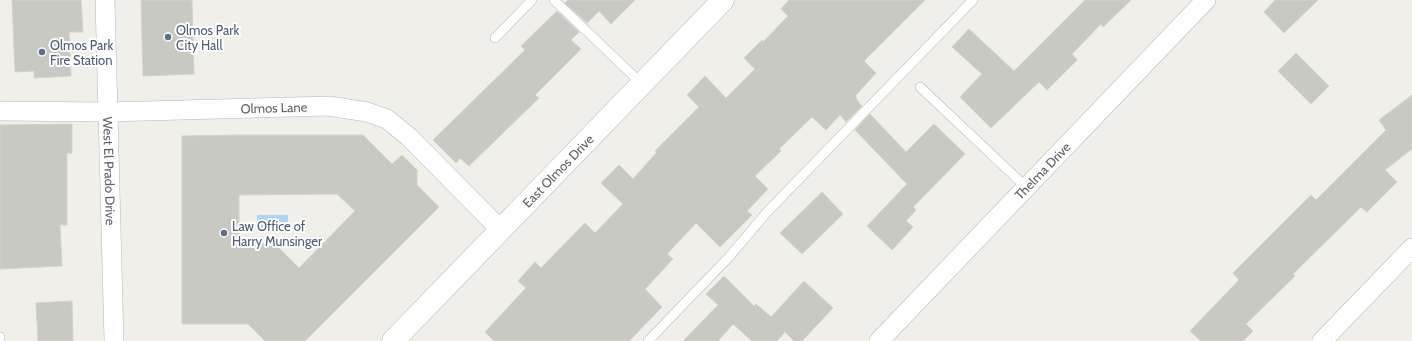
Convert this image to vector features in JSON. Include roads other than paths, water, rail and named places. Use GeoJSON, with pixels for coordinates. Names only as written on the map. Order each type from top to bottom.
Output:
{"type":"FeatureCollection","features":[{"type":"Feature","properties":{"kind":"street","name":"West El Prado Drive"},"geometry":{"type":"LineString","coordinates":[[105,0],[114,341]]}},
{"type":"Feature","properties":{"kind":"street","name":"East Olmos Drive"},"geometry":{"type":"LineString","coordinates":[[393,341],[723,0]]}},
{"type":"Feature","properties":{"kind":"street","name":"Thelma Drive"},"geometry":{"type":"LineString","coordinates":[[879,341],[1206,0]]}},
{"type":"Feature","properties":{"kind":"street","name":"Olmos Lane"},"geometry":{"type":"LineString","coordinates":[[0,111],[108,112],[329,106],[367,112],[387,119],[409,137],[501,230]]}},
{"type":"Feature","properties":{"kind":"street"},"geometry":{"type":"LineString","coordinates":[[1322,341],[1412,248]]}},
{"type":"Feature","properties":{"kind":"lane"},"geometry":{"type":"LineString","coordinates":[[495,38],[532,0]]}},
{"type":"Feature","properties":{"kind":"lane"},"geometry":{"type":"LineString","coordinates":[[554,0],[642,84]]}},
{"type":"Feature","properties":{"kind":"lane"},"geometry":{"type":"LineString","coordinates":[[648,341],[729,257],[768,212],[973,0]]}},
{"type":"Feature","properties":{"kind":"lane"},"geometry":{"type":"LineString","coordinates":[[920,87],[1026,187]]}},
{"type":"Feature","properties":{"kind":"water"},"geometry":{"type":"Polygon","coordinates":[[[257,215],[288,215],[288,229],[257,230],[257,215]]]}},
{"type":"Feature","properties":{"kind":"place","name":"Olmos Park City Hall"},"geometry":{"type":"Point","coordinates":[168,37]}},
{"type":"Feature","properties":{"kind":"place","name":"Olmos Park Fire Station"},"geometry":{"type":"Point","coordinates":[42,52]}},
{"type":"Feature","properties":{"kind":"place","name":"Law Office of Harry Munsinger"},"geometry":{"type":"Point","coordinates":[224,233]}}]}
